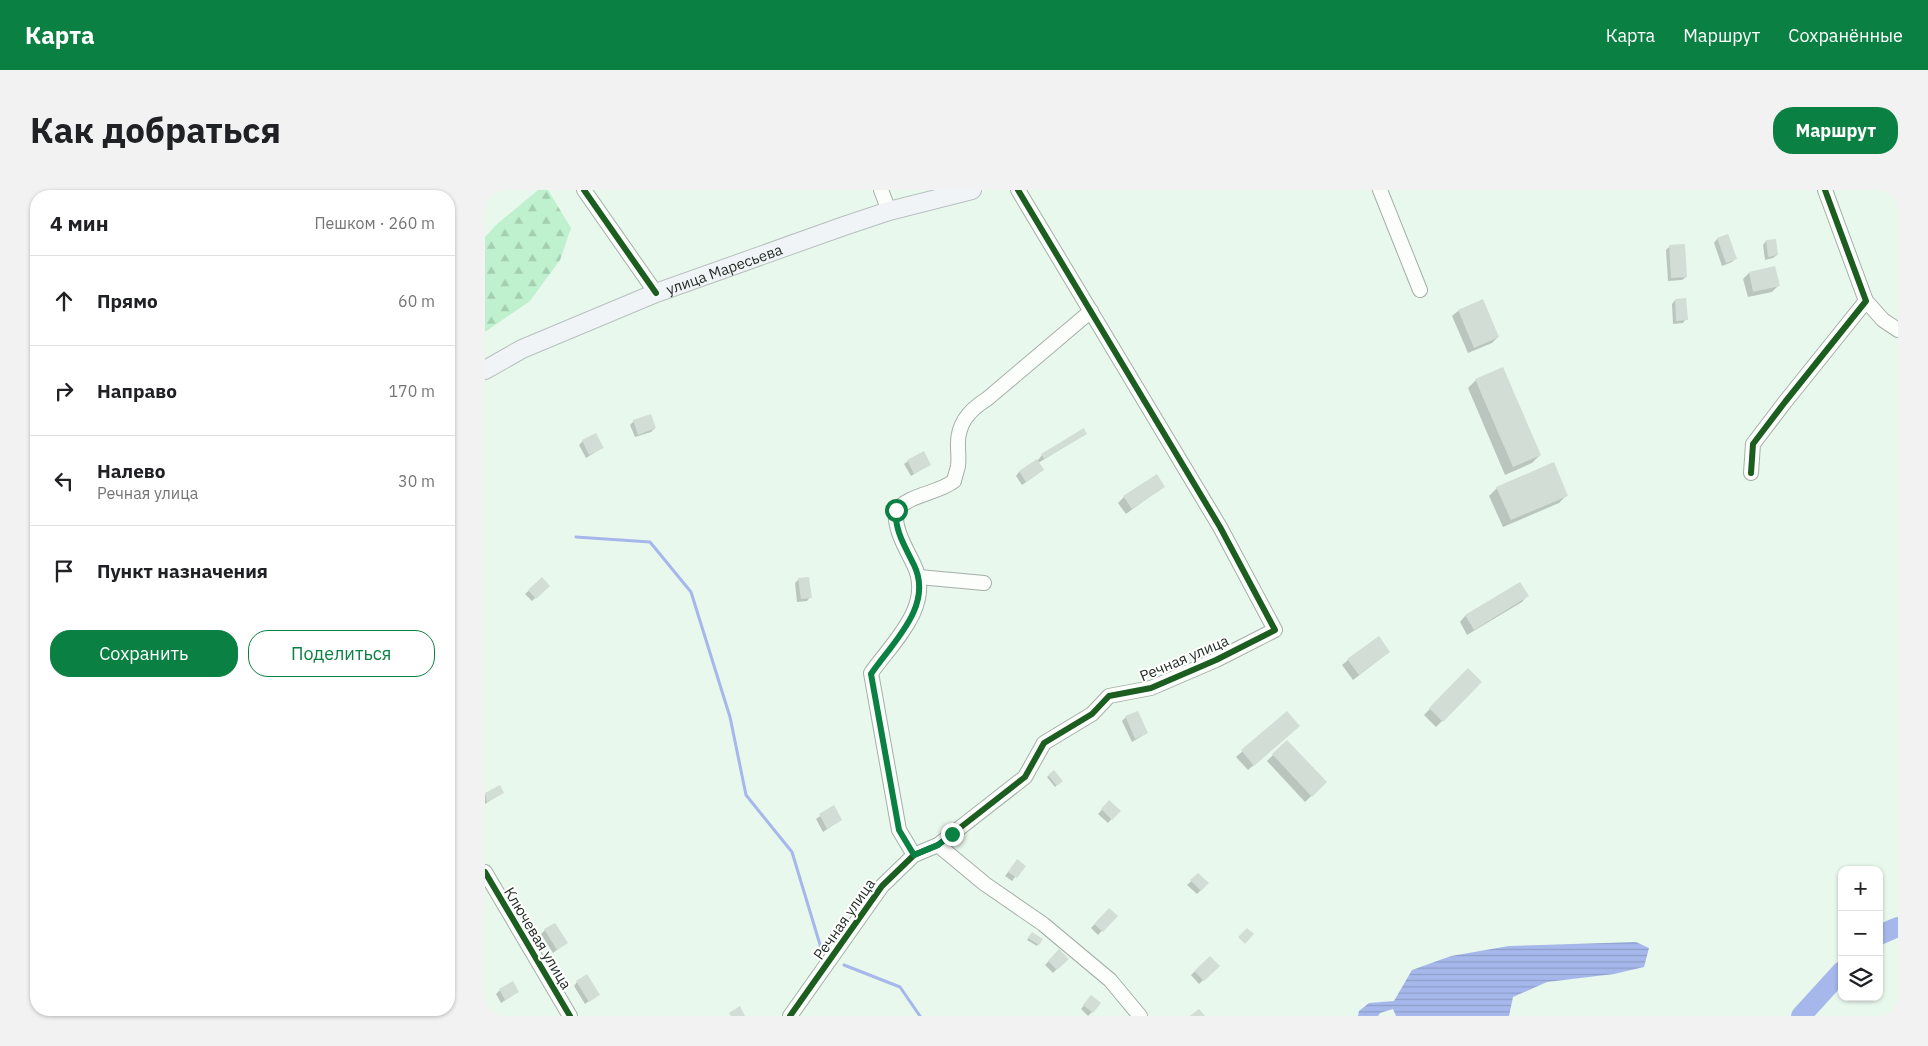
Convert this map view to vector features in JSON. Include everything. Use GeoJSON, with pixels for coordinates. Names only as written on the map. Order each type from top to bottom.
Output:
{"type":"FeatureCollection","features":[{"type":"Feature","properties":{"kind":"main road","name":"улица Маресьева"},"geometry":{"type":"LineString","coordinates":[[485,370],[521,349],[656,293],[889,212],[971,190]]}},
{"type":"Feature","properties":{"kind":"street"},"geometry":{"type":"LineString","coordinates":[[584,190],[656,293]]}},
{"type":"Feature","properties":{"kind":"street"},"geometry":{"type":"LineString","coordinates":[[881,190],[889,212]]}},
{"type":"Feature","properties":{"kind":"street"},"geometry":{"type":"LineString","coordinates":[[914,855],[899,830],[871,674],[911,620],[917,599],[919,577],[897,525],[896,510],[910,500],[941,489],[954,481],[958,466],[958,439],[965,418],[979,404],[1091,311],[1017,190]]}},
{"type":"Feature","properties":{"kind":"street"},"geometry":{"type":"LineString","coordinates":[[1380,190],[1420,290]]}},
{"type":"Feature","properties":{"kind":"street"},"geometry":{"type":"LineString","coordinates":[[1825,190],[1866,301],[1883,320],[1898,330]]}},
{"type":"Feature","properties":{"kind":"street"},"geometry":{"type":"LineString","coordinates":[[1751,473],[1753,444],[1866,301]]}},
{"type":"Feature","properties":{"kind":"street","name":"Речная улица"},"geometry":{"type":"LineString","coordinates":[[790,1016],[882,886],[914,855],[938,845],[1025,778],[1044,743],[1092,714],[1109,696],[1151,688],[1216,660],[1275,630],[1220,527],[1091,311]]}},
{"type":"Feature","properties":{"kind":"street"},"geometry":{"type":"LineString","coordinates":[[919,577],[984,583]]}},
{"type":"Feature","properties":{"kind":"street"},"geometry":{"type":"LineString","coordinates":[[938,845],[985,884],[1043,924],[1109,980],[1140,1016]]}},
{"type":"Feature","properties":{"kind":"street","name":"Ключевая улица"},"geometry":{"type":"LineString","coordinates":[[485,872],[570,1016]]}},
{"type":"Feature","properties":{"kind":"green space"},"geometry":{"type":"Polygon","coordinates":[[[538,190],[548,190],[571,228],[560,260],[530,301],[485,332],[485,237],[497,224],[538,190]]]}},
{"type":"Feature","properties":{"kind":"water"},"geometry":{"type":"Polygon","coordinates":[[[1636,942],[1649,948],[1644,967],[1614,974],[1547,982],[1513,997],[1509,1016],[1396,1016],[1393,1009],[1380,1013],[1378,1016],[1358,1016],[1359,1011],[1369,1003],[1394,1001],[1412,970],[1451,956],[1509,946],[1636,942]]]}},
{"type":"Feature","properties":{"kind":"building"},"geometry":{"type":"Polygon","coordinates":[[[485,190],[496,190],[487,197],[485,190]]]}},
{"type":"Feature","properties":{"kind":"building"},"geometry":{"type":"Polygon","coordinates":[[[1728,234],[1737,259],[1726,263],[1717,238],[1728,234]]]}},
{"type":"Feature","properties":{"kind":"building"},"geometry":{"type":"Polygon","coordinates":[[[1776,239],[1778,255],[1768,257],[1766,240],[1776,239]]]}},
{"type":"Feature","properties":{"kind":"building"},"geometry":{"type":"Polygon","coordinates":[[[1685,244],[1687,277],[1671,278],[1669,245],[1685,244]]]}},
{"type":"Feature","properties":{"kind":"building"},"geometry":{"type":"Polygon","coordinates":[[[1775,266],[1780,286],[1753,292],[1749,272],[1775,266]]]}},
{"type":"Feature","properties":{"kind":"building"},"geometry":{"type":"Polygon","coordinates":[[[1686,298],[1688,320],[1676,321],[1675,299],[1686,298]]]}},
{"type":"Feature","properties":{"kind":"building"},"geometry":{"type":"Polygon","coordinates":[[[1483,299],[1499,337],[1474,348],[1458,310],[1483,299]]]}},
{"type":"Feature","properties":{"kind":"building"},"geometry":{"type":"Polygon","coordinates":[[[1503,367],[1541,455],[1513,467],[1475,379],[1503,367]]]}},
{"type":"Feature","properties":{"kind":"building"},"geometry":{"type":"Polygon","coordinates":[[[651,414],[656,428],[638,435],[633,420],[651,414]]]}},
{"type":"Feature","properties":{"kind":"building"},"geometry":{"type":"Polygon","coordinates":[[[1084,428],[1087,434],[1044,459],[1041,454],[1084,428]]]}},
{"type":"Feature","properties":{"kind":"building"},"geometry":{"type":"Polygon","coordinates":[[[596,433],[604,448],[589,455],[582,440],[596,433]]]}},
{"type":"Feature","properties":{"kind":"building"},"geometry":{"type":"Polygon","coordinates":[[[924,451],[931,465],[914,474],[907,460],[924,451]]]}},
{"type":"Feature","properties":{"kind":"building"},"geometry":{"type":"Polygon","coordinates":[[[1037,459],[1044,470],[1026,482],[1019,471],[1037,459]]]}},
{"type":"Feature","properties":{"kind":"building"},"geometry":{"type":"Polygon","coordinates":[[[1554,462],[1568,496],[1511,520],[1496,487],[1554,462]]]}},
{"type":"Feature","properties":{"kind":"building"},"geometry":{"type":"Polygon","coordinates":[[[1157,474],[1165,487],[1132,509],[1123,496],[1157,474]]]}},
{"type":"Feature","properties":{"kind":"building"},"geometry":{"type":"Polygon","coordinates":[[[542,577],[550,586],[536,599],[528,590],[542,577]]]}},
{"type":"Feature","properties":{"kind":"building"},"geometry":{"type":"Polygon","coordinates":[[[809,577],[812,598],[801,599],[798,578],[809,577]]]}},
{"type":"Feature","properties":{"kind":"building"},"geometry":{"type":"Polygon","coordinates":[[[1520,582],[1529,596],[1474,630],[1465,615],[1520,582]]]}},
{"type":"Feature","properties":{"kind":"building"},"geometry":{"type":"Polygon","coordinates":[[[1379,636],[1390,652],[1359,675],[1347,659],[1379,636]]]}},
{"type":"Feature","properties":{"kind":"building"},"geometry":{"type":"Polygon","coordinates":[[[1468,668],[1482,682],[1443,722],[1429,708],[1468,668]]]}},
{"type":"Feature","properties":{"kind":"building"},"geometry":{"type":"Polygon","coordinates":[[[1138,711],[1148,733],[1135,739],[1125,716],[1138,711]]]}},
{"type":"Feature","properties":{"kind":"building"},"geometry":{"type":"Polygon","coordinates":[[[1287,711],[1300,726],[1254,766],[1241,750],[1287,711]]]}},
{"type":"Feature","properties":{"kind":"building"},"geometry":{"type":"Polygon","coordinates":[[[1287,740],[1327,782],[1312,797],[1272,754],[1287,740]]]}},
{"type":"Feature","properties":{"kind":"building"},"geometry":{"type":"Polygon","coordinates":[[[1054,770],[1063,781],[1057,786],[1048,775],[1054,770]]]}},
{"type":"Feature","properties":{"kind":"building"},"geometry":{"type":"Polygon","coordinates":[[[500,785],[504,793],[487,802],[485,793],[500,785]]]}},
{"type":"Feature","properties":{"kind":"building"},"geometry":{"type":"Polygon","coordinates":[[[1109,800],[1121,811],[1112,820],[1101,809],[1109,800]]]}},
{"type":"Feature","properties":{"kind":"building"},"geometry":{"type":"Polygon","coordinates":[[[834,805],[842,820],[827,829],[819,814],[834,805]]]}},
{"type":"Feature","properties":{"kind":"building"},"geometry":{"type":"Polygon","coordinates":[[[1017,859],[1026,866],[1017,878],[1008,872],[1017,859]]]}},
{"type":"Feature","properties":{"kind":"building"},"geometry":{"type":"Polygon","coordinates":[[[1198,873],[1209,883],[1201,891],[1190,880],[1198,873]]]}},
{"type":"Feature","properties":{"kind":"building"},"geometry":{"type":"Polygon","coordinates":[[[1109,908],[1118,916],[1103,932],[1094,924],[1109,908]]]}},
{"type":"Feature","properties":{"kind":"building"},"geometry":{"type":"Polygon","coordinates":[[[555,923],[568,943],[557,950],[544,929],[555,923]]]}},
{"type":"Feature","properties":{"kind":"building"},"geometry":{"type":"Polygon","coordinates":[[[1247,928],[1254,934],[1245,944],[1238,937],[1247,928]]]}},
{"type":"Feature","properties":{"kind":"building"},"geometry":{"type":"Polygon","coordinates":[[[1032,932],[1043,939],[1039,945],[1028,938],[1032,932]]]}},
{"type":"Feature","properties":{"kind":"building"},"geometry":{"type":"Polygon","coordinates":[[[1059,949],[1069,959],[1057,970],[1048,961],[1059,949]]]}},
{"type":"Feature","properties":{"kind":"building"},"geometry":{"type":"Polygon","coordinates":[[[1210,956],[1220,966],[1204,981],[1194,971],[1210,956]]]}},
{"type":"Feature","properties":{"kind":"building"},"geometry":{"type":"Polygon","coordinates":[[[587,974],[600,995],[589,1002],[576,981],[587,974]]]}},
{"type":"Feature","properties":{"kind":"building"},"geometry":{"type":"Polygon","coordinates":[[[513,981],[519,992],[505,1000],[499,989],[513,981]]]}},
{"type":"Feature","properties":{"kind":"building"},"geometry":{"type":"Polygon","coordinates":[[[1091,995],[1101,1003],[1093,1013],[1083,1005],[1091,995]]]}},
{"type":"Feature","properties":{"kind":"building"},"geometry":{"type":"Polygon","coordinates":[[[740,1006],[745,1016],[731,1016],[729,1013],[740,1006]]]}},
{"type":"Feature","properties":{"kind":"building"},"geometry":{"type":"Polygon","coordinates":[[[1199,1009],[1205,1016],[1190,1016],[1199,1009]]]}},
{"type":"Feature","properties":{"kind":"waterway"},"geometry":{"type":"LineString","coordinates":[[576,537],[650,542],[691,592],[730,717],[746,795],[792,852],[821,948]]}},
{"type":"Feature","properties":{"kind":"waterway"},"geometry":{"type":"LineString","coordinates":[[1883,933],[1898,927]]}},
{"type":"Feature","properties":{"kind":"waterway"},"geometry":{"type":"LineString","coordinates":[[844,965],[900,987],[920,1016]]}},
{"type":"Feature","properties":{"kind":"waterway"},"geometry":{"type":"LineString","coordinates":[[1801,1016],[1838,975]]}},
{"type":"Feature","properties":{"kind":"cycle path"},"geometry":{"type":"LineString","coordinates":[[584,190],[656,293]]}},
{"type":"Feature","properties":{"kind":"cycle path"},"geometry":{"type":"LineString","coordinates":[[790,1016],[882,886],[914,855],[938,845],[1025,777],[1044,743],[1092,714],[1109,696],[1151,688],[1216,660],[1275,630],[1220,527],[1018,190]]}},
{"type":"Feature","properties":{"kind":"cycle path"},"geometry":{"type":"LineString","coordinates":[[1751,473],[1753,444],[1866,301],[1825,190]]}},
{"type":"Feature","properties":{"kind":"cycle path"},"geometry":{"type":"LineString","coordinates":[[485,872],[570,1016]]}},
{"type":"Feature","properties":{"kind":"route"},"geometry":{"type":"LineString","coordinates":[[896,510],[897,525],[920,580],[911,620],[871,674],[899,830],[914,855],[938,845],[952,834]]}}]}
